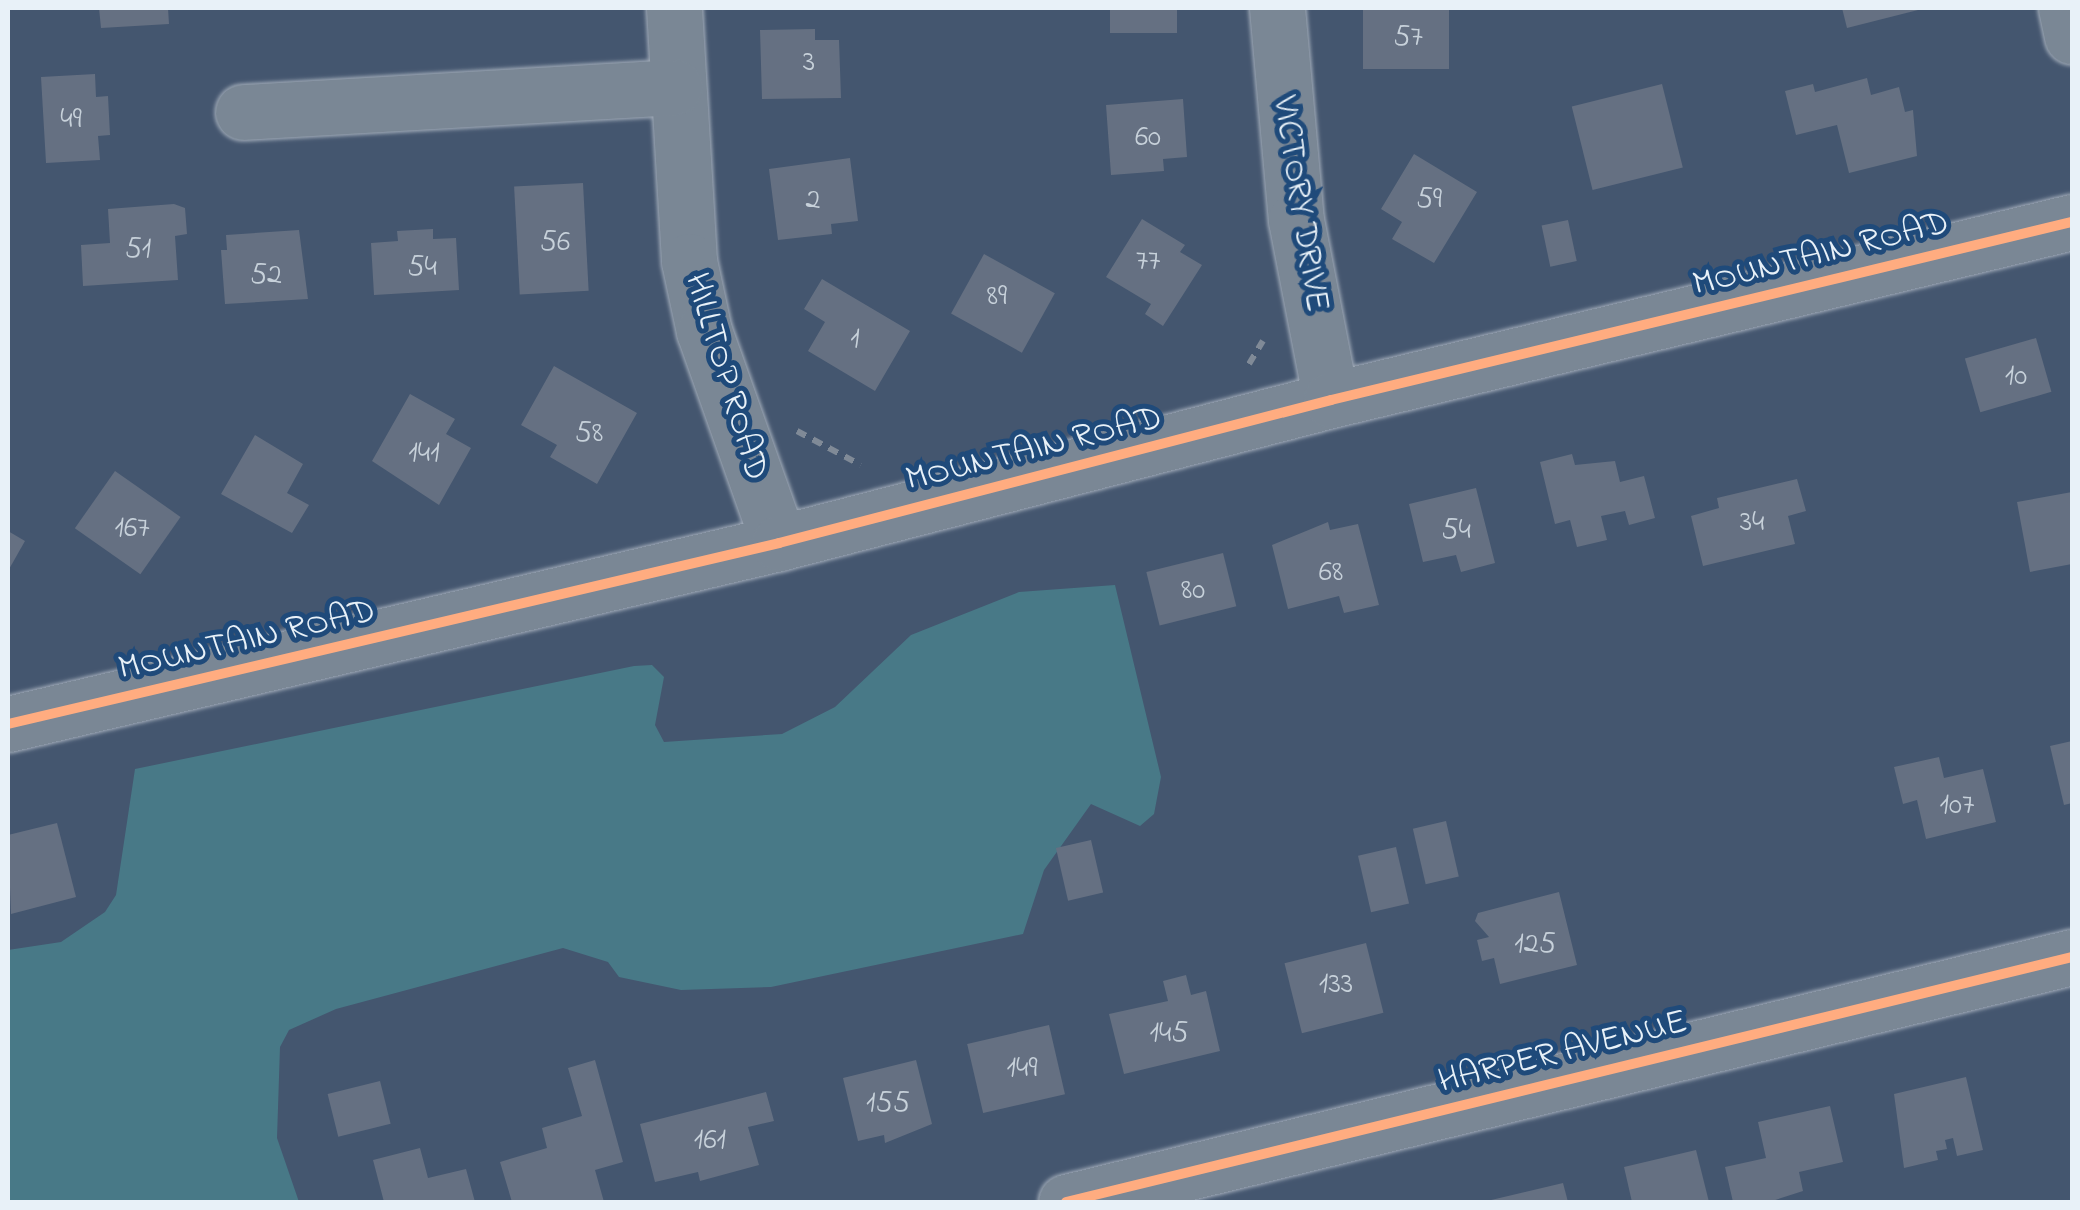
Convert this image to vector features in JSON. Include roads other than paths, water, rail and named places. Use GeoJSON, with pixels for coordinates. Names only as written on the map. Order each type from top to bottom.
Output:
{"type":"FeatureCollection","features":[{"type":"Feature","properties":{"kind":"street","name":"HILLTOP ROAD"},"geometry":{"type":"LineString","coordinates":[[674,8],[674,87],[689,261],[704,330],[779,543]]}},
{"type":"Feature","properties":{"kind":"street","name":"VICTORY DRIVE"},"geometry":{"type":"LineString","coordinates":[[1277,8],[1296,220],[1331,400]]}},
{"type":"Feature","properties":{"kind":"street"},"geometry":{"type":"LineString","coordinates":[[2066,8],[2072,36]]}},
{"type":"Feature","properties":{"kind":"street"},"geometry":{"type":"LineString","coordinates":[[243,112],[674,87]]}},
{"type":"Feature","properties":{"kind":"street","name":"MOUNTAIN ROAD"},"geometry":{"type":"LineString","coordinates":[[8,724],[779,543],[1331,400],[2072,222]]}},
{"type":"Feature","properties":{"kind":"street","name":"HARPER AVENUE"},"geometry":{"type":"LineString","coordinates":[[1066,1202],[2072,957]]}}]}
